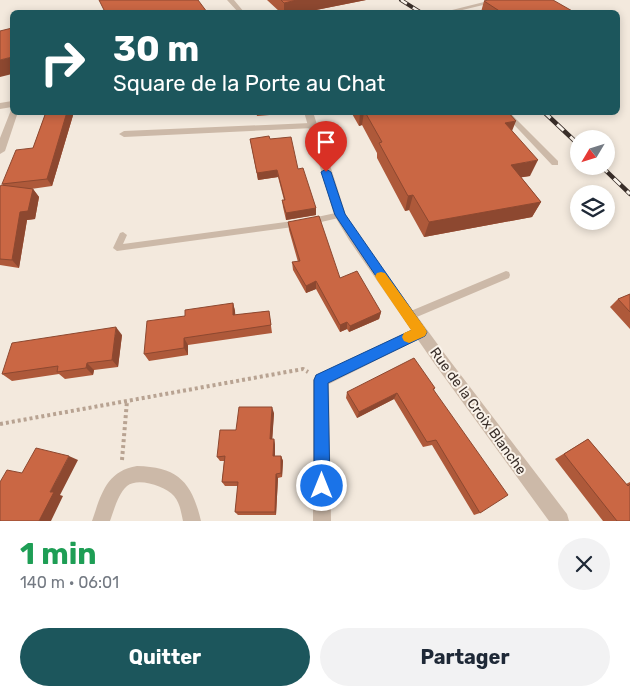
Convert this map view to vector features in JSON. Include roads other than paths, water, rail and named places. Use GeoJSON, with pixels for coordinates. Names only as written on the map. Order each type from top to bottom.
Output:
{"type":"FeatureCollection","features":[{"type":"Feature","properties":{"kind":"street"},"geometry":{"type":"LineString","coordinates":[[230,0],[239,10]]}},
{"type":"Feature","properties":{"kind":"street"},"geometry":{"type":"LineString","coordinates":[[456,10],[501,0]]}},
{"type":"Feature","properties":{"kind":"street"},"geometry":{"type":"LineString","coordinates":[[0,151],[13,115]]}},
{"type":"Feature","properties":{"kind":"street"},"geometry":{"type":"LineString","coordinates":[[124,134],[310,119]]}},
{"type":"Feature","properties":{"kind":"street","name":"Rue de la Croix Blanche"},"geometry":{"type":"LineString","coordinates":[[310,119],[340,215],[420,332],[560,521]]}},
{"type":"Feature","properties":{"kind":"street"},"geometry":{"type":"LineString","coordinates":[[322,521],[321,380],[420,332]]}},
{"type":"Feature","properties":{"kind":"street"},"geometry":{"type":"LineString","coordinates":[[101,521],[112,494],[121,479],[138,473],[174,482],[184,494],[192,521]]}},
{"type":"Feature","properties":{"kind":"lane"},"geometry":{"type":"LineString","coordinates":[[508,115],[554,163]]}},
{"type":"Feature","properties":{"kind":"lane"},"geometry":{"type":"LineString","coordinates":[[123,235],[117,248],[308,222],[340,215]]}},
{"type":"Feature","properties":{"kind":"lane"},"geometry":{"type":"LineString","coordinates":[[409,316],[506,275]]}},
{"type":"Feature","properties":{"kind":"railway"},"geometry":{"type":"LineString","coordinates":[[401,0],[417,10]]}},
{"type":"Feature","properties":{"kind":"railway"},"geometry":{"type":"LineString","coordinates":[[547,115],[570,137]]}},
{"type":"Feature","properties":{"kind":"railway"},"geometry":{"type":"LineString","coordinates":[[610,175],[630,194]]}}]}
